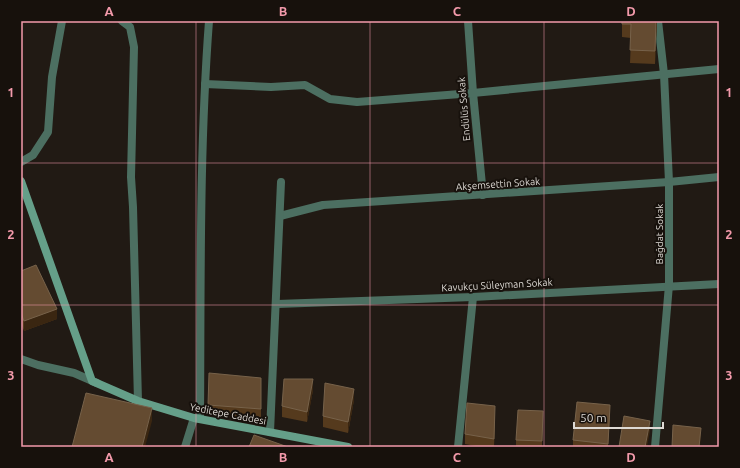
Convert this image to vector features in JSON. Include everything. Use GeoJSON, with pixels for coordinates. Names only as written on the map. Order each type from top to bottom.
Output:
{"type":"FeatureCollection","features":[{"type":"Feature","properties":{"kind":"street"},"geometry":{"type":"LineString","coordinates":[[21,162],[34,155],[48,132],[52,77],[62,21]]}},
{"type":"Feature","properties":{"kind":"street"},"geometry":{"type":"LineString","coordinates":[[122,21],[130,27],[134,47],[131,177],[138,400]]}},
{"type":"Feature","properties":{"kind":"street"},"geometry":{"type":"LineString","coordinates":[[184,447],[197,419],[202,158],[209,21]]}},
{"type":"Feature","properties":{"kind":"street","name":"Endülüs Sokak"},"geometry":{"type":"LineString","coordinates":[[468,21],[473,94],[483,195]]}},
{"type":"Feature","properties":{"kind":"street","name":"Bağdat Sokak"},"geometry":{"type":"LineString","coordinates":[[655,447],[669,285],[669,182],[664,74],[658,21]]}},
{"type":"Feature","properties":{"kind":"street"},"geometry":{"type":"LineString","coordinates":[[205,84],[271,87],[305,85],[330,98],[357,102],[473,94],[719,68]]}},
{"type":"Feature","properties":{"kind":"street","name":"Akşemsettin Sokak"},"geometry":{"type":"LineString","coordinates":[[280,216],[323,206],[669,182],[719,177]]}},
{"type":"Feature","properties":{"kind":"street"},"geometry":{"type":"LineString","coordinates":[[21,181],[92,381]]}},
{"type":"Feature","properties":{"kind":"street"},"geometry":{"type":"LineString","coordinates":[[270,432],[277,304],[281,182]]}},
{"type":"Feature","properties":{"kind":"street","name":"Kavukçu Süleyman Sokak"},"geometry":{"type":"LineString","coordinates":[[277,304],[472,297],[669,285],[719,284]]}},
{"type":"Feature","properties":{"kind":"street"},"geometry":{"type":"LineString","coordinates":[[458,447],[472,297]]}},
{"type":"Feature","properties":{"kind":"street"},"geometry":{"type":"LineString","coordinates":[[21,359],[38,365],[74,373],[92,381]]}},
{"type":"Feature","properties":{"kind":"street","name":"Yeditepe Caddesi"},"geometry":{"type":"LineString","coordinates":[[92,381],[138,400],[197,419],[348,447]]}},
{"type":"Feature","properties":{"kind":"building"},"geometry":{"type":"Polygon","coordinates":[[[622,21],[656,21],[655,51],[630,50],[631,24],[622,24],[622,21]]]}},
{"type":"Feature","properties":{"kind":"building"},"geometry":{"type":"Polygon","coordinates":[[[36,265],[57,309],[24,321],[21,313],[21,271],[36,265]]]}},
{"type":"Feature","properties":{"kind":"building"},"geometry":{"type":"Polygon","coordinates":[[[209,373],[261,378],[261,409],[208,405],[209,373]]]}},
{"type":"Feature","properties":{"kind":"building"},"geometry":{"type":"Polygon","coordinates":[[[284,379],[313,379],[307,412],[282,406],[284,379]]]}},
{"type":"Feature","properties":{"kind":"building"},"geometry":{"type":"Polygon","coordinates":[[[325,383],[354,389],[348,422],[323,416],[325,383]]]}},
{"type":"Feature","properties":{"kind":"building"},"geometry":{"type":"Polygon","coordinates":[[[86,393],[152,408],[142,447],[72,447],[86,393]]]}},
{"type":"Feature","properties":{"kind":"building"},"geometry":{"type":"Polygon","coordinates":[[[577,402],[610,405],[608,444],[573,440],[577,402]]]}},
{"type":"Feature","properties":{"kind":"building"},"geometry":{"type":"Polygon","coordinates":[[[467,403],[495,406],[494,439],[465,434],[467,403]]]}},
{"type":"Feature","properties":{"kind":"building"},"geometry":{"type":"Polygon","coordinates":[[[518,410],[543,411],[542,441],[516,440],[518,410]]]}},
{"type":"Feature","properties":{"kind":"building"},"geometry":{"type":"Polygon","coordinates":[[[624,416],[650,421],[645,447],[619,447],[624,416]]]}},
{"type":"Feature","properties":{"kind":"building"},"geometry":{"type":"Polygon","coordinates":[[[673,425],[701,428],[699,447],[672,447],[673,425]]]}},
{"type":"Feature","properties":{"kind":"building"},"geometry":{"type":"Polygon","coordinates":[[[254,435],[288,447],[249,447],[254,435]]]}}]}
